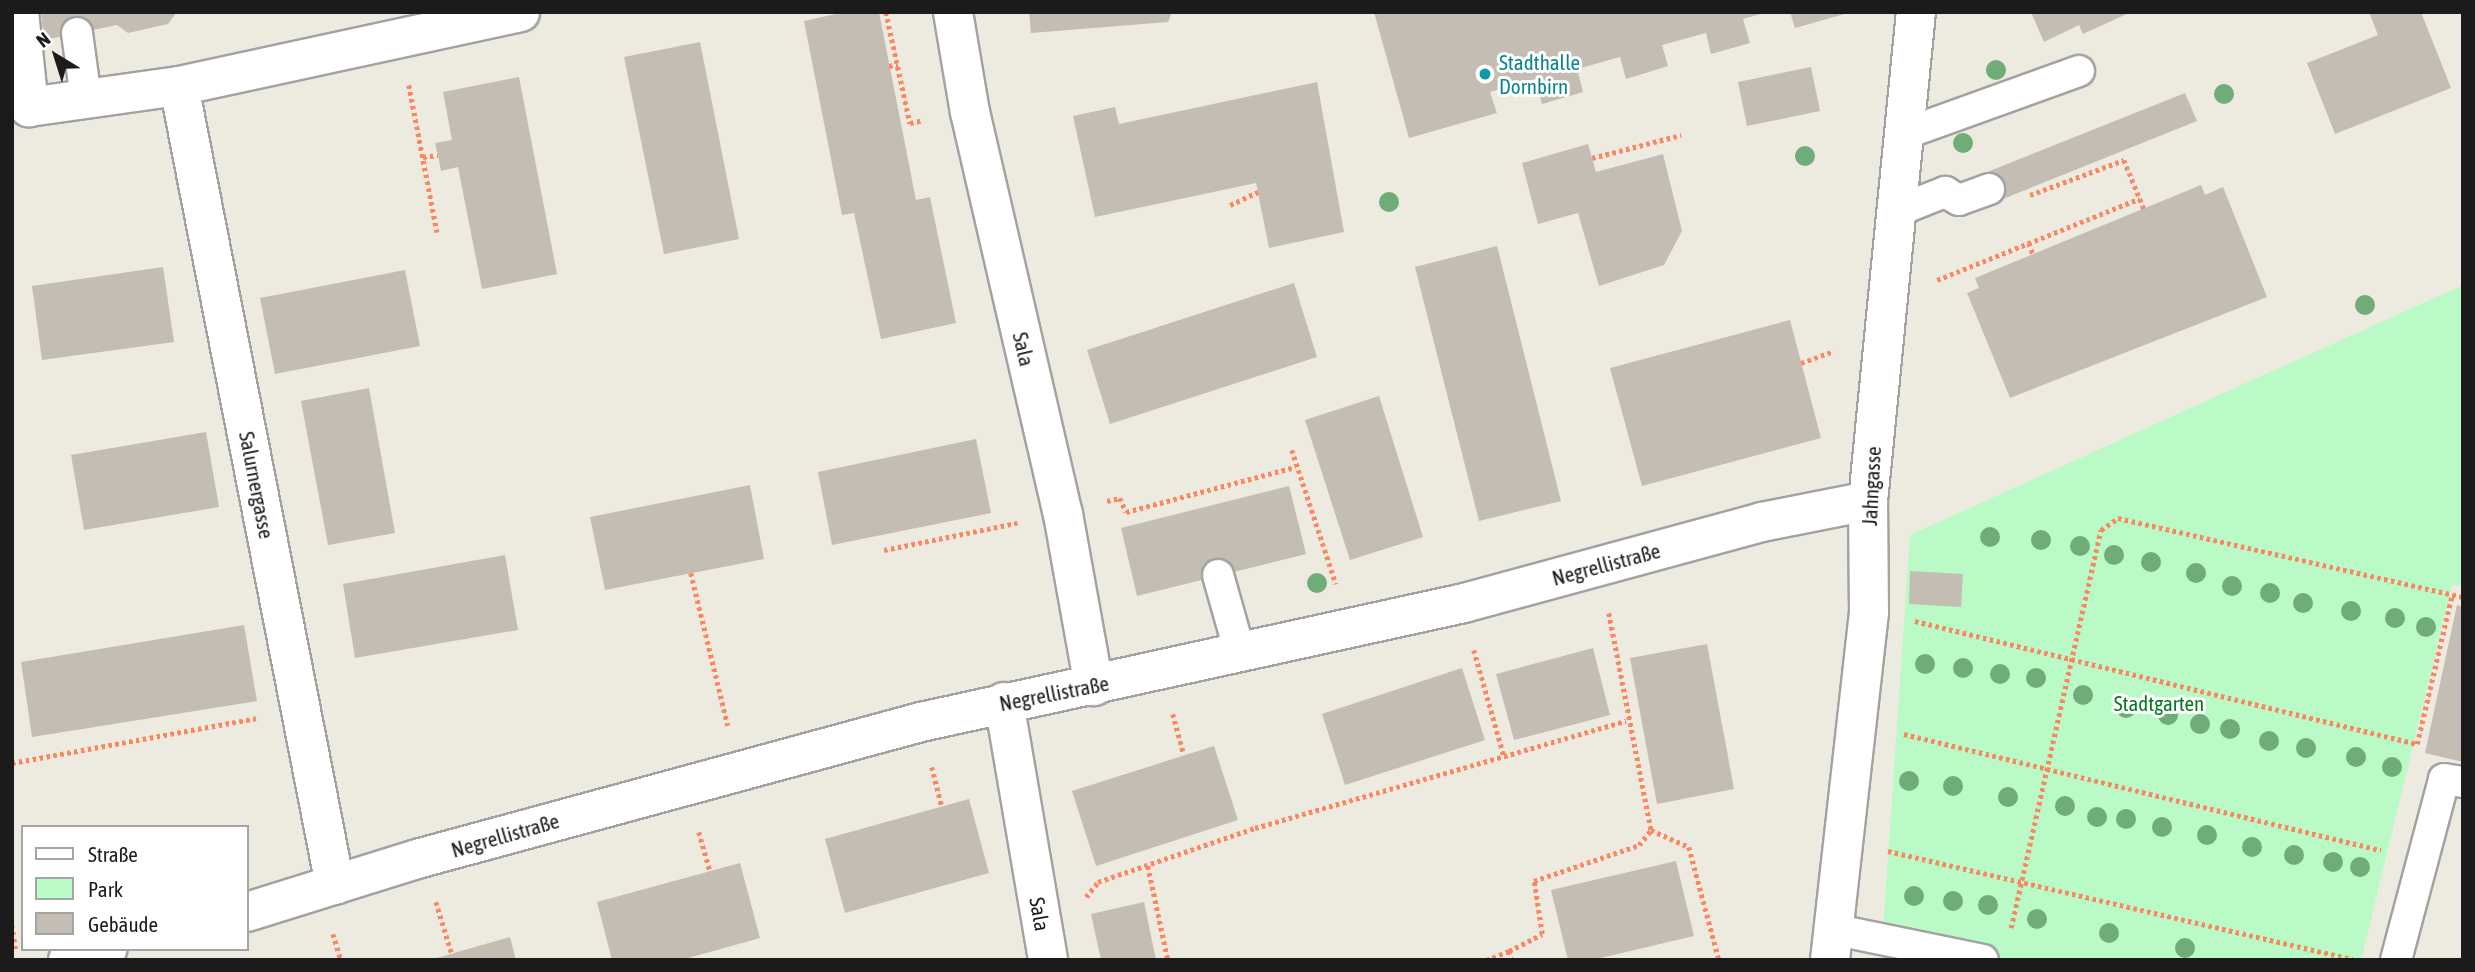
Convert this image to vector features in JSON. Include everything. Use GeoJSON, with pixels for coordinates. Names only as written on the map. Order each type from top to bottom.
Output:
{"type":"FeatureCollection","features":[{"type":"Feature","properties":{"kind":"street"},"geometry":{"type":"LineString","coordinates":[[19,12],[29,107],[179,86],[520,12]]}},
{"type":"Feature","properties":{"kind":"street","name":"Sala"},"geometry":{"type":"LineString","coordinates":[[953,12],[970,112],[1063,514],[1094,686]]}},
{"type":"Feature","properties":{"kind":"street","name":"Jahngasse"},"geometry":{"type":"LineString","coordinates":[[1831,945],[1869,613],[1868,501],[1916,12]]}},
{"type":"Feature","properties":{"kind":"street","name":"Salurnergasse"},"geometry":{"type":"LineString","coordinates":[[179,86],[335,885]]}},
{"type":"Feature","properties":{"kind":"street","name":"Negrellistraße"},"geometry":{"type":"LineString","coordinates":[[248,912],[738,769],[1004,702],[1094,686],[1464,603],[1762,522],[1868,501]]}},
{"type":"Feature","properties":{"kind":"street","name":"Sala"},"geometry":{"type":"LineString","coordinates":[[1004,702],[1047,953]]}},
{"type":"Feature","properties":{"kind":"street"},"geometry":{"type":"LineString","coordinates":[[68,960],[100,951]]}},
{"type":"Feature","properties":{"kind":"lane"},"geometry":{"type":"LineString","coordinates":[[77,33],[86,99]]}},
{"type":"Feature","properties":{"kind":"lane"},"geometry":{"type":"LineString","coordinates":[[1903,134],[2079,71]]}},
{"type":"Feature","properties":{"kind":"lane"},"geometry":{"type":"LineString","coordinates":[[1897,211],[1945,192],[1959,200],[1989,190]]}},
{"type":"Feature","properties":{"kind":"lane"},"geometry":{"type":"LineString","coordinates":[[1218,575],[1240,653]]}},
{"type":"Feature","properties":{"kind":"lane"},"geometry":{"type":"LineString","coordinates":[[2396,960],[2444,779],[2463,782]]}},
{"type":"Feature","properties":{"kind":"lane"},"geometry":{"type":"LineString","coordinates":[[1831,945],[1983,960]]}},
{"type":"Feature","properties":{"kind":"path"},"geometry":{"type":"LineString","coordinates":[[886,12],[901,79]]}},
{"type":"Feature","properties":{"kind":"path"},"geometry":{"type":"LineString","coordinates":[[889,66],[898,64]]}},
{"type":"Feature","properties":{"kind":"path"},"geometry":{"type":"LineString","coordinates":[[406,73],[438,232]]}},
{"type":"Feature","properties":{"kind":"path"},"geometry":{"type":"LineString","coordinates":[[1592,158],[1681,135]]}},
{"type":"Feature","properties":{"kind":"path"},"geometry":{"type":"LineString","coordinates":[[423,157],[438,155]]}},
{"type":"Feature","properties":{"kind":"path"},"geometry":{"type":"LineString","coordinates":[[1230,205],[1258,192]]}},
{"type":"Feature","properties":{"kind":"path"},"geometry":{"type":"LineString","coordinates":[[1887,300],[2139,199]]}},
{"type":"Feature","properties":{"kind":"path"},"geometry":{"type":"LineString","coordinates":[[2029,243],[2033,254]]}},
{"type":"Feature","properties":{"kind":"path"},"geometry":{"type":"LineString","coordinates":[[1292,450],[1341,598]]}},
{"type":"Feature","properties":{"kind":"path"},"geometry":{"type":"LineString","coordinates":[[884,550],[1063,514],[1120,498],[1126,512],[1296,467]]}},
{"type":"Feature","properties":{"kind":"path"},"geometry":{"type":"LineString","coordinates":[[2010,934],[2101,530],[2118,518],[2463,597]]}},
{"type":"Feature","properties":{"kind":"path"},"geometry":{"type":"LineString","coordinates":[[691,573],[738,769]]}},
{"type":"Feature","properties":{"kind":"path"},"geometry":{"type":"LineString","coordinates":[[1902,618],[2417,744],[2452,595]]}},
{"type":"Feature","properties":{"kind":"path"},"geometry":{"type":"LineString","coordinates":[[1607,604],[1626,721],[1651,830]]}},
{"type":"Feature","properties":{"kind":"path"},"geometry":{"type":"LineString","coordinates":[[1471,639],[1504,757]]}},
{"type":"Feature","properties":{"kind":"path"},"geometry":{"type":"LineString","coordinates":[[12,763],[299,710]]}},
{"type":"Feature","properties":{"kind":"path"},"geometry":{"type":"LineString","coordinates":[[1047,953],[1098,882],[1255,828],[1626,721]]}},
{"type":"Feature","properties":{"kind":"path"},"geometry":{"type":"LineString","coordinates":[[1899,732],[2046,772],[2423,859]]}},
{"type":"Feature","properties":{"kind":"path"},"geometry":{"type":"LineString","coordinates":[[1179,737],[1184,755]]}},
{"type":"Feature","properties":{"kind":"path"},"geometry":{"type":"LineString","coordinates":[[1486,960],[1542,934],[1534,881],[1639,845],[1651,830]]}},
{"type":"Feature","properties":{"kind":"path"},"geometry":{"type":"LineString","coordinates":[[1651,830],[1689,847],[1719,960]]}},
{"type":"Feature","properties":{"kind":"path"},"geometry":{"type":"LineString","coordinates":[[1877,848],[2356,960]]}},
{"type":"Feature","properties":{"kind":"path"},"geometry":{"type":"LineString","coordinates":[[1147,866],[1168,960]]}},
{"type":"Feature","properties":{"kind":"path"},"geometry":{"type":"LineString","coordinates":[[435,896],[452,954]]}},
{"type":"Feature","properties":{"kind":"path"},"geometry":{"type":"LineString","coordinates":[[12,925],[16,948]]}},
{"type":"Feature","properties":{"kind":"path"},"geometry":{"type":"LineString","coordinates":[[1509,951],[1512,960]]}},
{"type":"Feature","properties":{"kind":"green space","name":"Stadtgarten"},"geometry":{"type":"Polygon","coordinates":[[[2463,285],[2463,586],[2452,585],[2361,960],[1881,960],[1910,535],[2463,285]]]}},
{"type":"Feature","properties":{"kind":"building"},"geometry":{"type":"Polygon","coordinates":[[[41,12],[177,12],[168,24],[128,33],[117,25],[44,40],[41,12]]]}},
{"type":"Feature","properties":{"kind":"building"},"geometry":{"type":"Polygon","coordinates":[[[845,12],[879,12],[916,200],[930,197],[956,323],[881,339],[854,213],[842,215],[804,21],[845,12]]]}},
{"type":"Feature","properties":{"kind":"building"},"geometry":{"type":"Polygon","coordinates":[[[1029,12],[1172,12],[1168,22],[1031,33],[1029,12]]]}},
{"type":"Feature","properties":{"kind":"building","name":"Stadthalle Dornbirn"},"geometry":{"type":"Polygon","coordinates":[[[1374,12],[1764,13],[1743,19],[1750,43],[1711,54],[1706,33],[1662,45],[1668,66],[1626,79],[1620,57],[1577,69],[1583,92],[1542,104],[1535,79],[1490,92],[1497,113],[1409,138],[1374,12]]]}},
{"type":"Feature","properties":{"kind":"building"},"geometry":{"type":"Polygon","coordinates":[[[1790,12],[1848,12],[1848,13],[1795,28],[1790,12]]]}},
{"type":"Feature","properties":{"kind":"building"},"geometry":{"type":"Polygon","coordinates":[[[2031,12],[2131,12],[2083,34],[2079,25],[2044,42],[2031,12]]]}},
{"type":"Feature","properties":{"kind":"building"},"geometry":{"type":"Polygon","coordinates":[[[2369,12],[2421,12],[2451,88],[2335,134],[2307,63],[2378,35],[2369,12]]]}},
{"type":"Feature","properties":{"kind":"building"},"geometry":{"type":"Polygon","coordinates":[[[700,42],[739,239],[664,254],[624,57],[700,42]]]}},
{"type":"Feature","properties":{"kind":"building"},"geometry":{"type":"Polygon","coordinates":[[[1811,67],[1820,111],[1747,126],[1738,82],[1811,67]]]}},
{"type":"Feature","properties":{"kind":"building"},"geometry":{"type":"Polygon","coordinates":[[[519,77],[557,274],[482,289],[458,167],[441,171],[435,143],[452,140],[443,92],[519,77]]]}},
{"type":"Feature","properties":{"kind":"building"},"geometry":{"type":"Polygon","coordinates":[[[1317,82],[1344,232],[1269,248],[1256,183],[1095,217],[1073,116],[1115,107],[1119,124],[1317,82]]]}},
{"type":"Feature","properties":{"kind":"building"},"geometry":{"type":"Polygon","coordinates":[[[2185,93],[2197,121],[1993,203],[1982,174],[2185,93]]]}},
{"type":"Feature","properties":{"kind":"building"},"geometry":{"type":"Polygon","coordinates":[[[1588,144],[1596,172],[1663,154],[1682,231],[1664,265],[1599,286],[1578,213],[1538,224],[1522,163],[1588,144]]]}},
{"type":"Feature","properties":{"kind":"building"},"geometry":{"type":"Polygon","coordinates":[[[2201,185],[2205,195],[2223,187],[2267,297],[2010,398],[1967,293],[1979,288],[1975,278],[2201,185]]]}},
{"type":"Feature","properties":{"kind":"building"},"geometry":{"type":"Polygon","coordinates":[[[1497,246],[1561,501],[1479,521],[1415,267],[1497,246]]]}},
{"type":"Feature","properties":{"kind":"building"},"geometry":{"type":"Polygon","coordinates":[[[163,267],[174,342],[42,360],[32,286],[163,267]]]}},
{"type":"Feature","properties":{"kind":"building"},"geometry":{"type":"Polygon","coordinates":[[[405,270],[420,346],[275,374],[260,298],[405,270]]]}},
{"type":"Feature","properties":{"kind":"building"},"geometry":{"type":"Polygon","coordinates":[[[1294,283],[1317,357],[1110,424],[1087,350],[1294,283]]]}},
{"type":"Feature","properties":{"kind":"building"},"geometry":{"type":"Polygon","coordinates":[[[1790,320],[1821,438],[1642,486],[1610,368],[1790,320]]]}},
{"type":"Feature","properties":{"kind":"building"},"geometry":{"type":"Polygon","coordinates":[[[369,388],[395,533],[328,545],[301,401],[369,388]]]}},
{"type":"Feature","properties":{"kind":"building"},"geometry":{"type":"Polygon","coordinates":[[[1379,396],[1423,537],[1350,560],[1305,420],[1379,396]]]}},
{"type":"Feature","properties":{"kind":"building"},"geometry":{"type":"Polygon","coordinates":[[[206,432],[219,507],[84,530],[71,455],[206,432]]]}},
{"type":"Feature","properties":{"kind":"building"},"geometry":{"type":"Polygon","coordinates":[[[976,439],[991,513],[832,545],[818,472],[976,439]]]}},
{"type":"Feature","properties":{"kind":"building"},"geometry":{"type":"Polygon","coordinates":[[[750,485],[764,559],[605,590],[590,517],[750,485]]]}},
{"type":"Feature","properties":{"kind":"building"},"geometry":{"type":"Polygon","coordinates":[[[1289,486],[1306,554],[1137,596],[1121,528],[1289,486]]]}},
{"type":"Feature","properties":{"kind":"building"},"geometry":{"type":"Polygon","coordinates":[[[505,555],[518,630],[355,658],[343,584],[505,555]]]}},
{"type":"Feature","properties":{"kind":"building"},"geometry":{"type":"Polygon","coordinates":[[[1910,571],[1963,574],[1961,607],[1909,604],[1910,571]]]}},
{"type":"Feature","properties":{"kind":"building"},"geometry":{"type":"Polygon","coordinates":[[[2457,605],[2463,607],[2463,762],[2425,753],[2457,605]]]}},
{"type":"Feature","properties":{"kind":"building"},"geometry":{"type":"Polygon","coordinates":[[[244,625],[257,701],[32,737],[21,662],[244,625]]]}},
{"type":"Feature","properties":{"kind":"building"},"geometry":{"type":"Polygon","coordinates":[[[1707,644],[1734,789],[1657,804],[1630,658],[1707,644]]]}},
{"type":"Feature","properties":{"kind":"building"},"geometry":{"type":"Polygon","coordinates":[[[1593,648],[1610,715],[1514,740],[1496,674],[1593,648]]]}},
{"type":"Feature","properties":{"kind":"building"},"geometry":{"type":"Polygon","coordinates":[[[1462,668],[1485,740],[1345,785],[1322,714],[1462,668]]]}},
{"type":"Feature","properties":{"kind":"building"},"geometry":{"type":"Polygon","coordinates":[[[1214,746],[1238,820],[1096,866],[1072,791],[1214,746]]]}},
{"type":"Feature","properties":{"kind":"building"},"geometry":{"type":"Polygon","coordinates":[[[969,799],[989,873],[845,913],[825,839],[969,799]]]}},
{"type":"Feature","properties":{"kind":"building"},"geometry":{"type":"Polygon","coordinates":[[[1676,861],[1694,936],[1592,960],[1568,960],[1551,890],[1676,861]]]}},
{"type":"Feature","properties":{"kind":"building"},"geometry":{"type":"Polygon","coordinates":[[[740,863],[760,938],[681,960],[612,960],[597,902],[740,863]]]}},
{"type":"Feature","properties":{"kind":"building"},"geometry":{"type":"Polygon","coordinates":[[[1144,902],[1156,960],[1101,960],[1091,914],[1144,902]]]}},
{"type":"Feature","properties":{"kind":"building"},"geometry":{"type":"Polygon","coordinates":[[[510,937],[516,960],[433,960],[433,959],[510,937]]]}},
{"type":"Feature","properties":{"kind":"place","name":"Stadthalle Dornbirn"},"geometry":{"type":"Point","coordinates":[1485,74]}}]}
